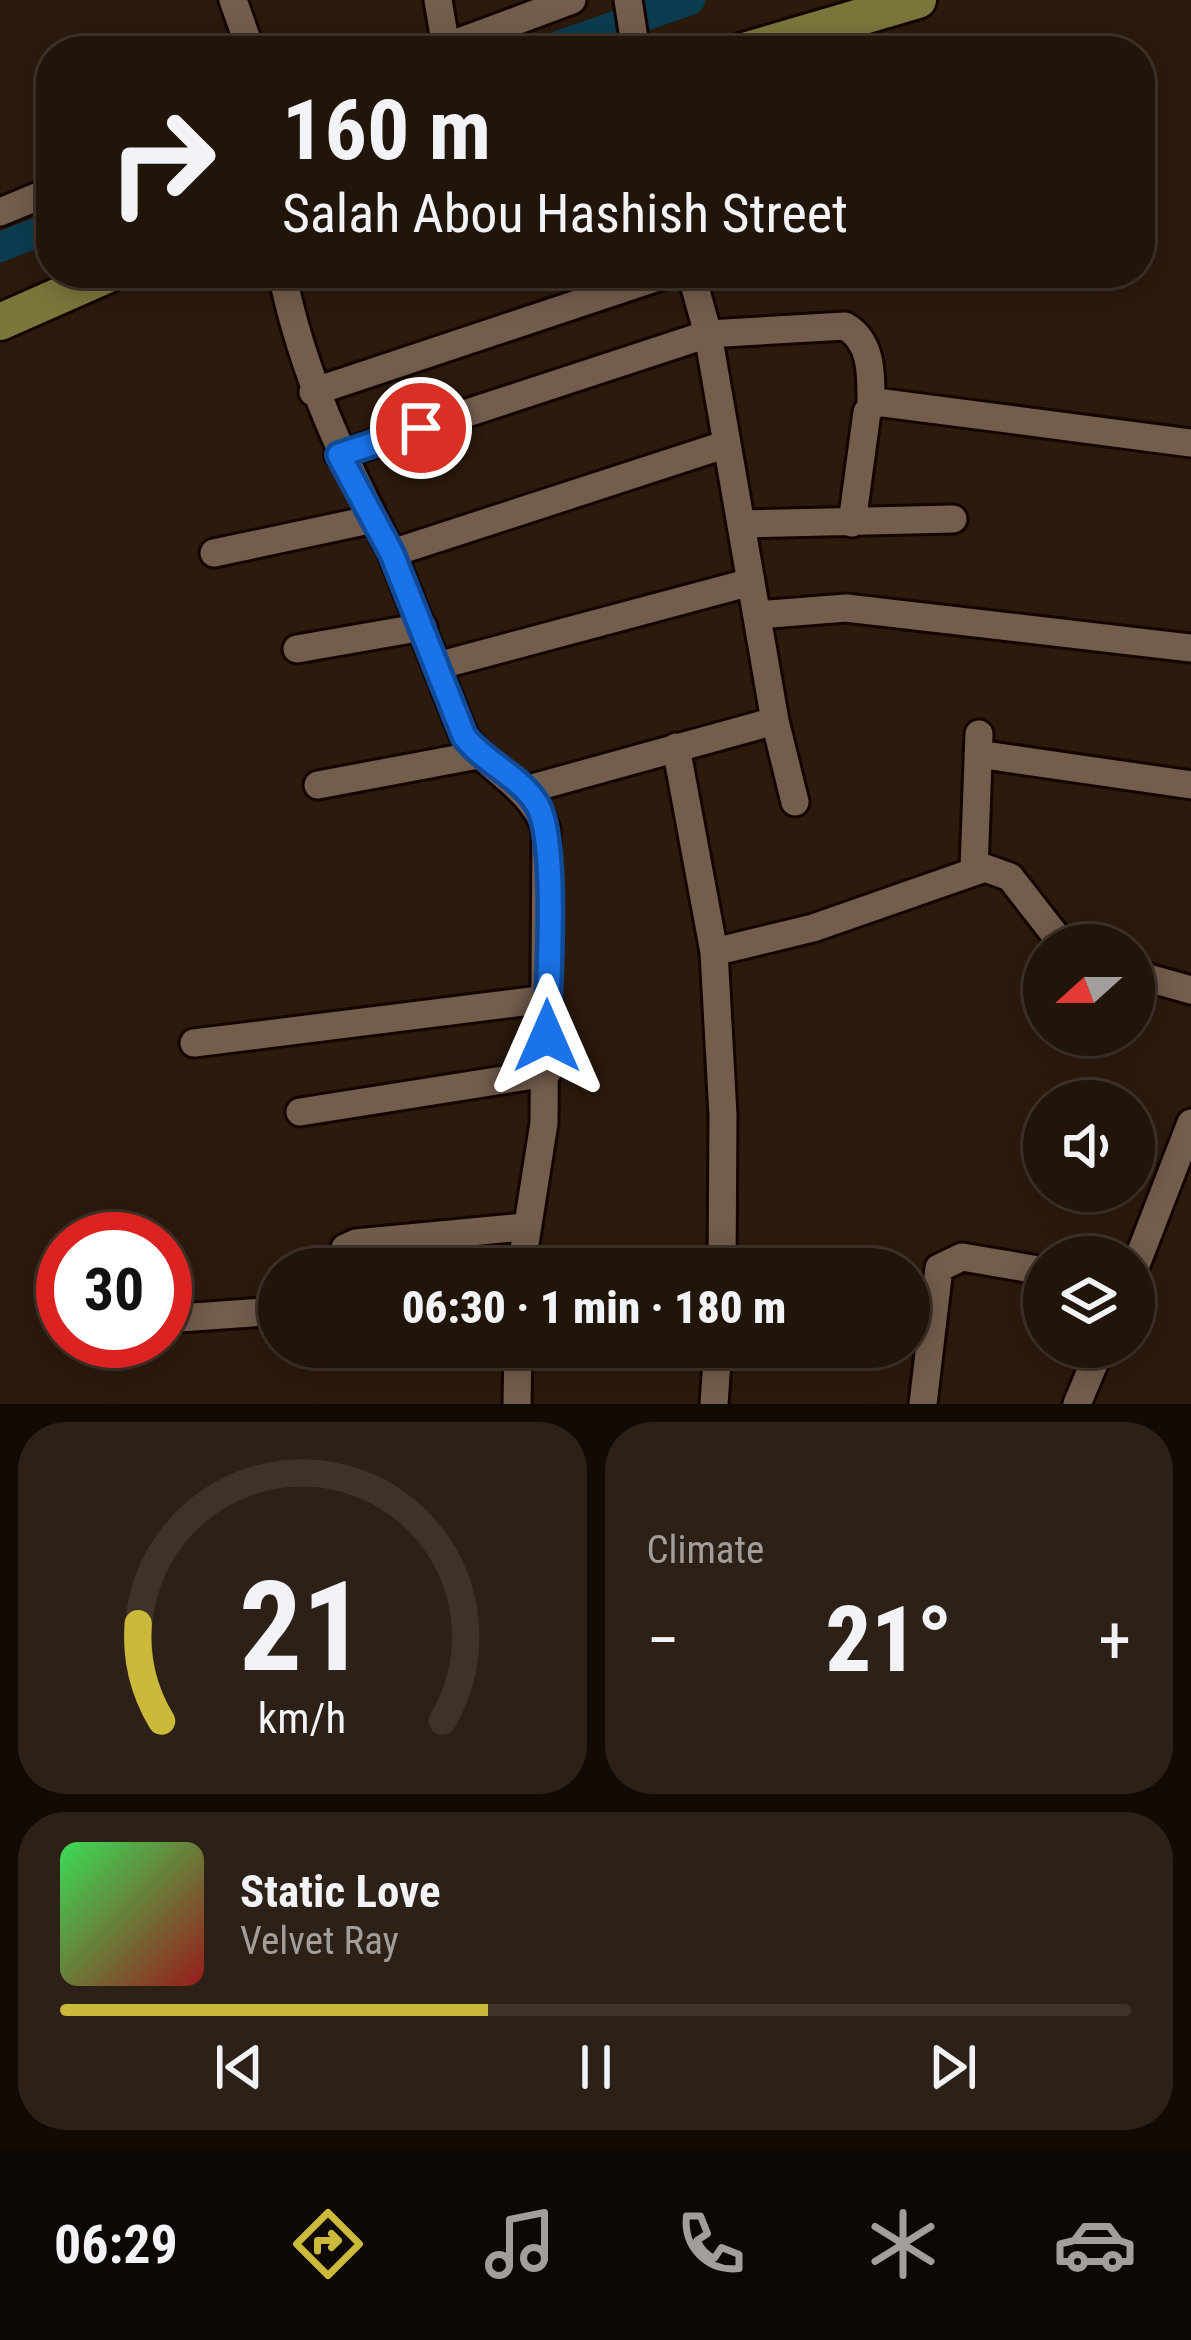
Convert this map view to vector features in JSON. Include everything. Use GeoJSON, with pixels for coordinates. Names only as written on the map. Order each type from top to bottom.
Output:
{"type":"FeatureCollection","features":[{"type":"Feature","properties":{"kind":"street"},"geometry":{"type":"LineString","coordinates":[[232,0],[245,36]]}},
{"type":"Feature","properties":{"kind":"street"},"geometry":{"type":"LineString","coordinates":[[438,0],[439,36]]}},
{"type":"Feature","properties":{"kind":"street"},"geometry":{"type":"LineString","coordinates":[[469,36],[535,6],[572,0]]}},
{"type":"Feature","properties":{"kind":"street"},"geometry":{"type":"LineString","coordinates":[[795,36],[918,0]]}},
{"type":"Feature","properties":{"kind":"street"},"geometry":{"type":"LineString","coordinates":[[628,1],[634,36]]}},
{"type":"Feature","properties":{"kind":"street"},"geometry":{"type":"LineString","coordinates":[[0,212],[36,197]]}},
{"type":"Feature","properties":{"kind":"street"},"geometry":{"type":"LineString","coordinates":[[0,322],[77,288]]}},
{"type":"Feature","properties":{"kind":"street"},"geometry":{"type":"LineString","coordinates":[[286,288],[313,392],[339,455],[392,554],[464,736],[478,755],[525,790],[546,829],[547,1072],[544,1123],[522,1248]]}},
{"type":"Feature","properties":{"kind":"street"},"geometry":{"type":"LineString","coordinates":[[313,392],[625,288]]}},
{"type":"Feature","properties":{"kind":"street"},"geometry":{"type":"LineString","coordinates":[[695,288],[708,334],[775,721],[795,802]]}},
{"type":"Feature","properties":{"kind":"street"},"geometry":{"type":"LineString","coordinates":[[339,455],[708,334],[845,326],[858,333],[866,352],[871,405],[852,523]]}},
{"type":"Feature","properties":{"kind":"street"},"geometry":{"type":"LineString","coordinates":[[871,405],[1191,443]]}},
{"type":"Feature","properties":{"kind":"street"},"geometry":{"type":"LineString","coordinates":[[392,554],[727,444]]}},
{"type":"Feature","properties":{"kind":"street"},"geometry":{"type":"LineString","coordinates":[[214,553],[374,518]]}},
{"type":"Feature","properties":{"kind":"street"},"geometry":{"type":"LineString","coordinates":[[742,524],[953,519]]}},
{"type":"Feature","properties":{"kind":"street"},"geometry":{"type":"LineString","coordinates":[[437,666],[751,582]]}},
{"type":"Feature","properties":{"kind":"street"},"geometry":{"type":"LineString","coordinates":[[757,615],[846,608],[1191,648]]}},
{"type":"Feature","properties":{"kind":"street"},"geometry":{"type":"LineString","coordinates":[[297,649],[423,628]]}},
{"type":"Feature","properties":{"kind":"street"},"geometry":{"type":"LineString","coordinates":[[525,790],[775,721]]}},
{"type":"Feature","properties":{"kind":"street"},"geometry":{"type":"LineString","coordinates":[[974,869],[978,744],[1191,785]]}},
{"type":"Feature","properties":{"kind":"street"},"geometry":{"type":"LineString","coordinates":[[676,747],[714,952],[723,1115],[722,1248]]}},
{"type":"Feature","properties":{"kind":"street"},"geometry":{"type":"LineString","coordinates":[[318,784],[478,755]]}},
{"type":"Feature","properties":{"kind":"street"},"geometry":{"type":"LineString","coordinates":[[714,952],[813,928],[974,869],[1010,877],[1047,924]]}},
{"type":"Feature","properties":{"kind":"street"},"geometry":{"type":"LineString","coordinates":[[1155,980],[1191,990]]}},
{"type":"Feature","properties":{"kind":"street"},"geometry":{"type":"LineString","coordinates":[[194,1043],[548,999]]}},
{"type":"Feature","properties":{"kind":"street"},"geometry":{"type":"LineString","coordinates":[[300,1112],[547,1072]]}},
{"type":"Feature","properties":{"kind":"street"},"geometry":{"type":"LineString","coordinates":[[1147,1236],[1191,1124]]}},
{"type":"Feature","properties":{"kind":"street"},"geometry":{"type":"LineString","coordinates":[[345,1248],[356,1243],[524,1227]]}},
{"type":"Feature","properties":{"kind":"street"},"geometry":{"type":"LineString","coordinates":[[923,1404],[939,1268],[962,1258],[1023,1268]]}},
{"type":"Feature","properties":{"kind":"street"},"geometry":{"type":"LineString","coordinates":[[192,1317],[258,1312]]}},
{"type":"Feature","properties":{"kind":"street"},"geometry":{"type":"LineString","coordinates":[[517,1404],[518,1368]]}},
{"type":"Feature","properties":{"kind":"street"},"geometry":{"type":"LineString","coordinates":[[714,1404],[717,1368]]}},
{"type":"Feature","properties":{"kind":"street"},"geometry":{"type":"LineString","coordinates":[[1077,1404],[1092,1368]]}},
{"type":"Feature","properties":{"kind":"waterway"},"geometry":{"type":"LineString","coordinates":[[587,36],[690,0]]}},
{"type":"Feature","properties":{"kind":"waterway"},"geometry":{"type":"LineString","coordinates":[[0,247],[36,233]]}},
{"type":"Feature","properties":{"kind":"route"},"geometry":{"type":"LineString","coordinates":[[421,428],[339,455],[392,554],[464,736],[478,755],[525,790],[537,804],[546,829],[547,1036]]}}]}
